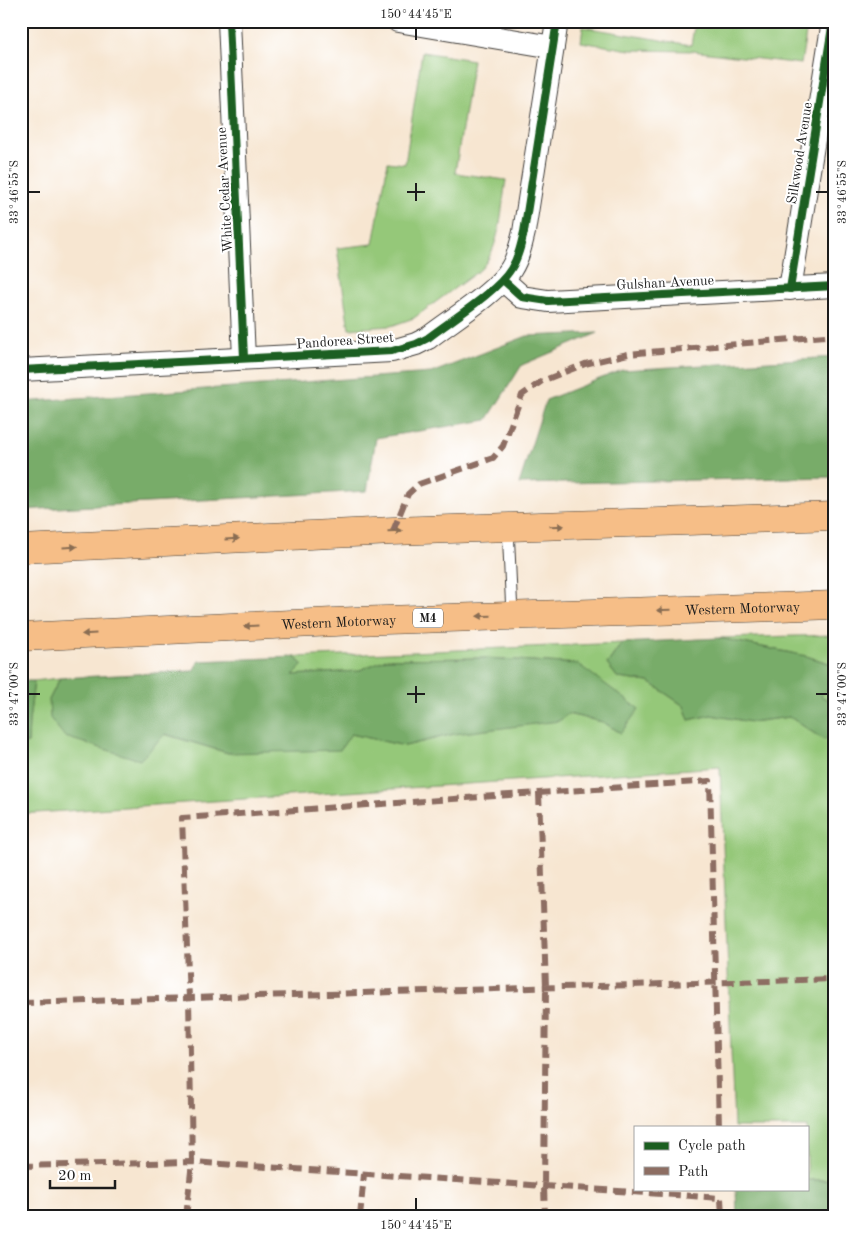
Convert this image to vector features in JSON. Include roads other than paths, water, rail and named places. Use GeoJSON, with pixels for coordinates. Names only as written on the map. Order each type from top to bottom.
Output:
{"type":"FeatureCollection","features":[{"type":"Feature","properties":{"kind":"highway"},"geometry":{"type":"LineString","coordinates":[[21,549],[508,527],[835,516]]}},
{"type":"Feature","properties":{"kind":"highway","name":"Western Motorway"},"geometry":{"type":"LineString","coordinates":[[21,638],[355,621],[835,605]]}},
{"type":"Feature","properties":{"kind":"street","name":"White Cedar Avenue"},"geometry":{"type":"LineString","coordinates":[[229,21],[244,358]]}},
{"type":"Feature","properties":{"kind":"street"},"geometry":{"type":"LineString","coordinates":[[398,21],[553,47]]}},
{"type":"Feature","properties":{"kind":"street","name":"Pandorea Street"},"geometry":{"type":"LineString","coordinates":[[21,370],[392,351],[404,349],[428,338],[502,280],[512,267],[521,244],[558,21]]}},
{"type":"Feature","properties":{"kind":"street","name":"Silkwood Avenue"},"geometry":{"type":"LineString","coordinates":[[790,289],[833,21]]}},
{"type":"Feature","properties":{"kind":"street","name":"Gulshan Avenue"},"geometry":{"type":"LineString","coordinates":[[502,280],[522,296],[548,301],[835,286]]}},
{"type":"Feature","properties":{"kind":"lane"},"geometry":{"type":"LineString","coordinates":[[508,527],[512,615]]}}]}
